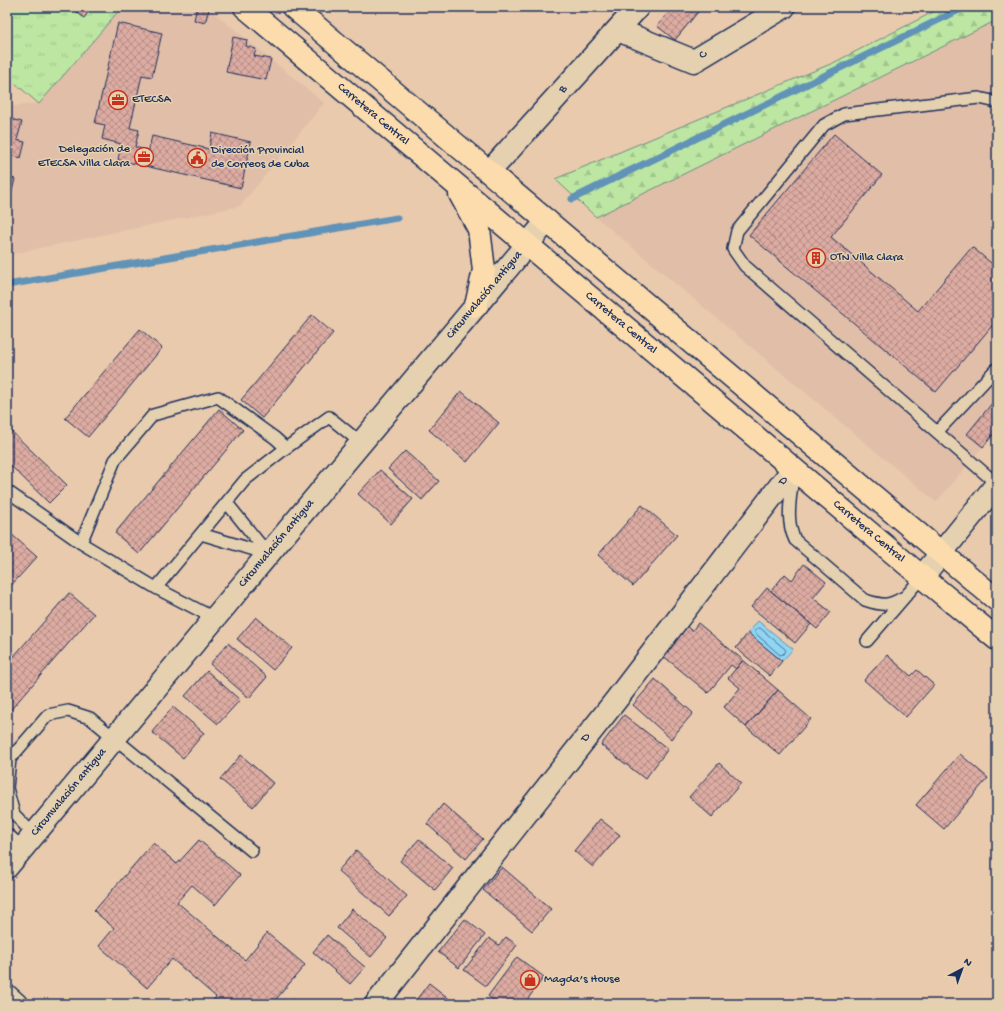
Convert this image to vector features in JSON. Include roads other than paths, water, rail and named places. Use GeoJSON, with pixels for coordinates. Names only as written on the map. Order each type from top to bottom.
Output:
{"type":"FeatureCollection","features":[{"type":"Feature","properties":{"kind":"main road","name":"Carretera Central"},"geometry":{"type":"LineString","coordinates":[[245,7],[997,639]]}},
{"type":"Feature","properties":{"kind":"main road"},"geometry":{"type":"LineString","coordinates":[[293,7],[997,600]]}},
{"type":"Feature","properties":{"kind":"main road"},"geometry":{"type":"LineString","coordinates":[[455,184],[479,229],[484,270],[476,306]]}},
{"type":"Feature","properties":{"kind":"street","name":"B"},"geometry":{"type":"LineString","coordinates":[[489,172],[638,7]]}},
{"type":"Feature","properties":{"kind":"street","name":"C"},"geometry":{"type":"LineString","coordinates":[[618,30],[694,61],[784,7]]}},
{"type":"Feature","properties":{"kind":"street","name":"Circunvalación antigua"},"geometry":{"type":"LineString","coordinates":[[11,853],[34,835],[547,221]]}},
{"type":"Feature","properties":{"kind":"street","name":"D"},"geometry":{"type":"LineString","coordinates":[[376,1004],[616,700],[793,469]]}},
{"type":"Feature","properties":{"kind":"street"},"geometry":{"type":"LineString","coordinates":[[922,577],[997,484]]}},
{"type":"Feature","properties":{"kind":"street"},"geometry":{"type":"LineString","coordinates":[[7,996],[16,1004]]}},
{"type":"Feature","properties":{"kind":"lane"},"geometry":{"type":"LineString","coordinates":[[997,102],[979,98],[844,114],[824,125],[737,231],[733,249],[745,266],[938,431],[997,484]]}},
{"type":"Feature","properties":{"kind":"lane"},"geometry":{"type":"LineString","coordinates":[[938,431],[997,368]]}},
{"type":"Feature","properties":{"kind":"lane"},"geometry":{"type":"LineString","coordinates":[[81,543],[115,460],[152,415],[218,397],[275,438],[286,448]]}},
{"type":"Feature","properties":{"kind":"lane"},"geometry":{"type":"LineString","coordinates":[[156,588],[245,480],[329,417],[361,443]]}},
{"type":"Feature","properties":{"kind":"lane"},"geometry":{"type":"LineString","coordinates":[[793,469],[788,522],[794,540],[865,600],[878,605],[892,604],[904,597]]}},
{"type":"Feature","properties":{"kind":"lane"},"geometry":{"type":"LineString","coordinates":[[7,491],[81,543],[156,588],[214,618]]}},
{"type":"Feature","properties":{"kind":"lane"},"geometry":{"type":"LineString","coordinates":[[227,503],[268,554]]}},
{"type":"Feature","properties":{"kind":"lane"},"geometry":{"type":"LineString","coordinates":[[201,534],[268,554]]}},
{"type":"Feature","properties":{"kind":"lane"},"geometry":{"type":"LineString","coordinates":[[866,641],[922,577]]}},
{"type":"Feature","properties":{"kind":"lane"},"geometry":{"type":"LineString","coordinates":[[34,835],[14,814],[7,788],[10,759],[48,715],[68,711],[90,718],[252,851]]}},
{"type":"Feature","properties":{"kind":"water"},"geometry":{"type":"Polygon","coordinates":[[[758,621],[793,649],[782,661],[748,633],[758,621]]]}},
{"type":"Feature","properties":{"kind":"waterway"},"geometry":{"type":"LineString","coordinates":[[572,199],[965,7]]}},
{"type":"Feature","properties":{"kind":"waterway"},"geometry":{"type":"LineString","coordinates":[[7,285],[397,218]]}},
{"type":"Feature","properties":{"kind":"place","name":"ETECSA"},"geometry":{"type":"Point","coordinates":[118,100]}},
{"type":"Feature","properties":{"kind":"place","name":"Delegación de ETECSA Villa Clara"},"geometry":{"type":"Point","coordinates":[144,157]}},
{"type":"Feature","properties":{"kind":"place","name":"Dirección Provincial de Correos de Cuba"},"geometry":{"type":"Point","coordinates":[197,158]}},
{"type":"Feature","properties":{"kind":"place","name":"OTN Villa Clara"},"geometry":{"type":"Point","coordinates":[816,258]}},
{"type":"Feature","properties":{"kind":"place","name":"Magda’s House"},"geometry":{"type":"Point","coordinates":[530,980]}}]}
